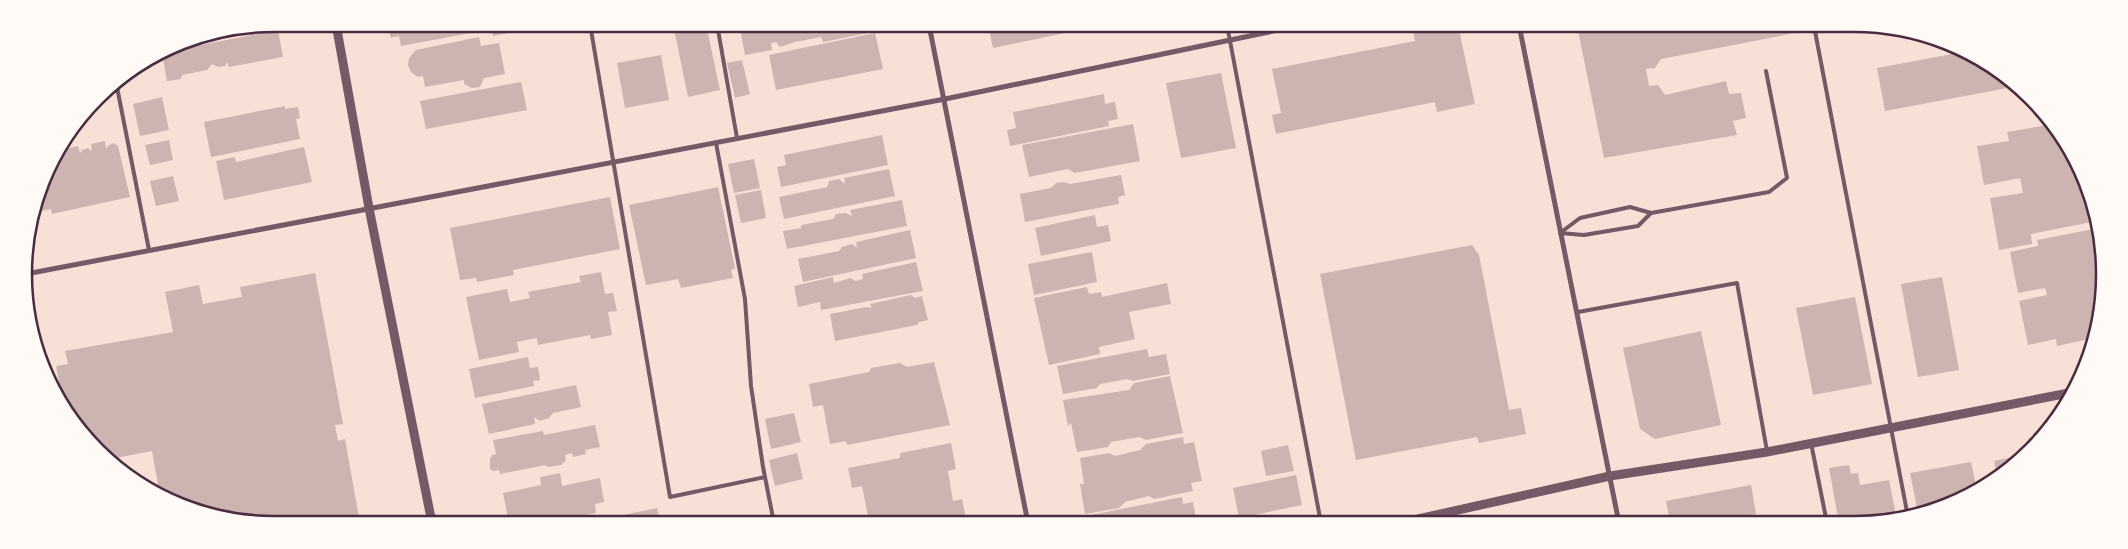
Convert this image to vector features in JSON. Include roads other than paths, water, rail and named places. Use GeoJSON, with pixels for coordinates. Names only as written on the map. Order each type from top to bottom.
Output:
{"type":"FeatureCollection","features":[{"type":"Feature","properties":{"kind":"street"},"geometry":{"type":"LineString","coordinates":[[337,32],[369,208],[431,516]]}},
{"type":"Feature","properties":{"kind":"street"},"geometry":{"type":"LineString","coordinates":[[931,32],[1027,516]]}},
{"type":"Feature","properties":{"kind":"street"},"geometry":{"type":"LineString","coordinates":[[32,273],[945,99],[1268,32]]}},
{"type":"Feature","properties":{"kind":"street"},"geometry":{"type":"LineString","coordinates":[[1520,32],[1618,516]]}},
{"type":"Feature","properties":{"kind":"street"},"geometry":{"type":"LineString","coordinates":[[1431,516],[1610,476],[1767,452],[2064,394]]}},
{"type":"Feature","properties":{"kind":"lane"},"geometry":{"type":"LineString","coordinates":[[591,32],[670,497],[765,477]]}},
{"type":"Feature","properties":{"kind":"lane"},"geometry":{"type":"LineString","coordinates":[[718,32],[737,138]]}},
{"type":"Feature","properties":{"kind":"lane"},"geometry":{"type":"LineString","coordinates":[[1228,32],[1319,516]]}},
{"type":"Feature","properties":{"kind":"lane"},"geometry":{"type":"LineString","coordinates":[[1815,32],[1907,510]]}},
{"type":"Feature","properties":{"kind":"lane"},"geometry":{"type":"LineString","coordinates":[[1560,233],[1580,218],[1630,207],[1651,213],[1769,192],[1787,178],[1766,71]]}},
{"type":"Feature","properties":{"kind":"lane"},"geometry":{"type":"LineString","coordinates":[[118,91],[149,250]]}},
{"type":"Feature","properties":{"kind":"lane"},"geometry":{"type":"LineString","coordinates":[[716,142],[746,299],[751,386],[773,516]]}},
{"type":"Feature","properties":{"kind":"lane"},"geometry":{"type":"LineString","coordinates":[[1560,233],[1584,235],[1638,226],[1651,213]]}},
{"type":"Feature","properties":{"kind":"lane"},"geometry":{"type":"LineString","coordinates":[[1578,312],[1737,283],[1767,452]]}},
{"type":"Feature","properties":{"kind":"lane"},"geometry":{"type":"LineString","coordinates":[[1812,443],[1825,516]]}}]}
